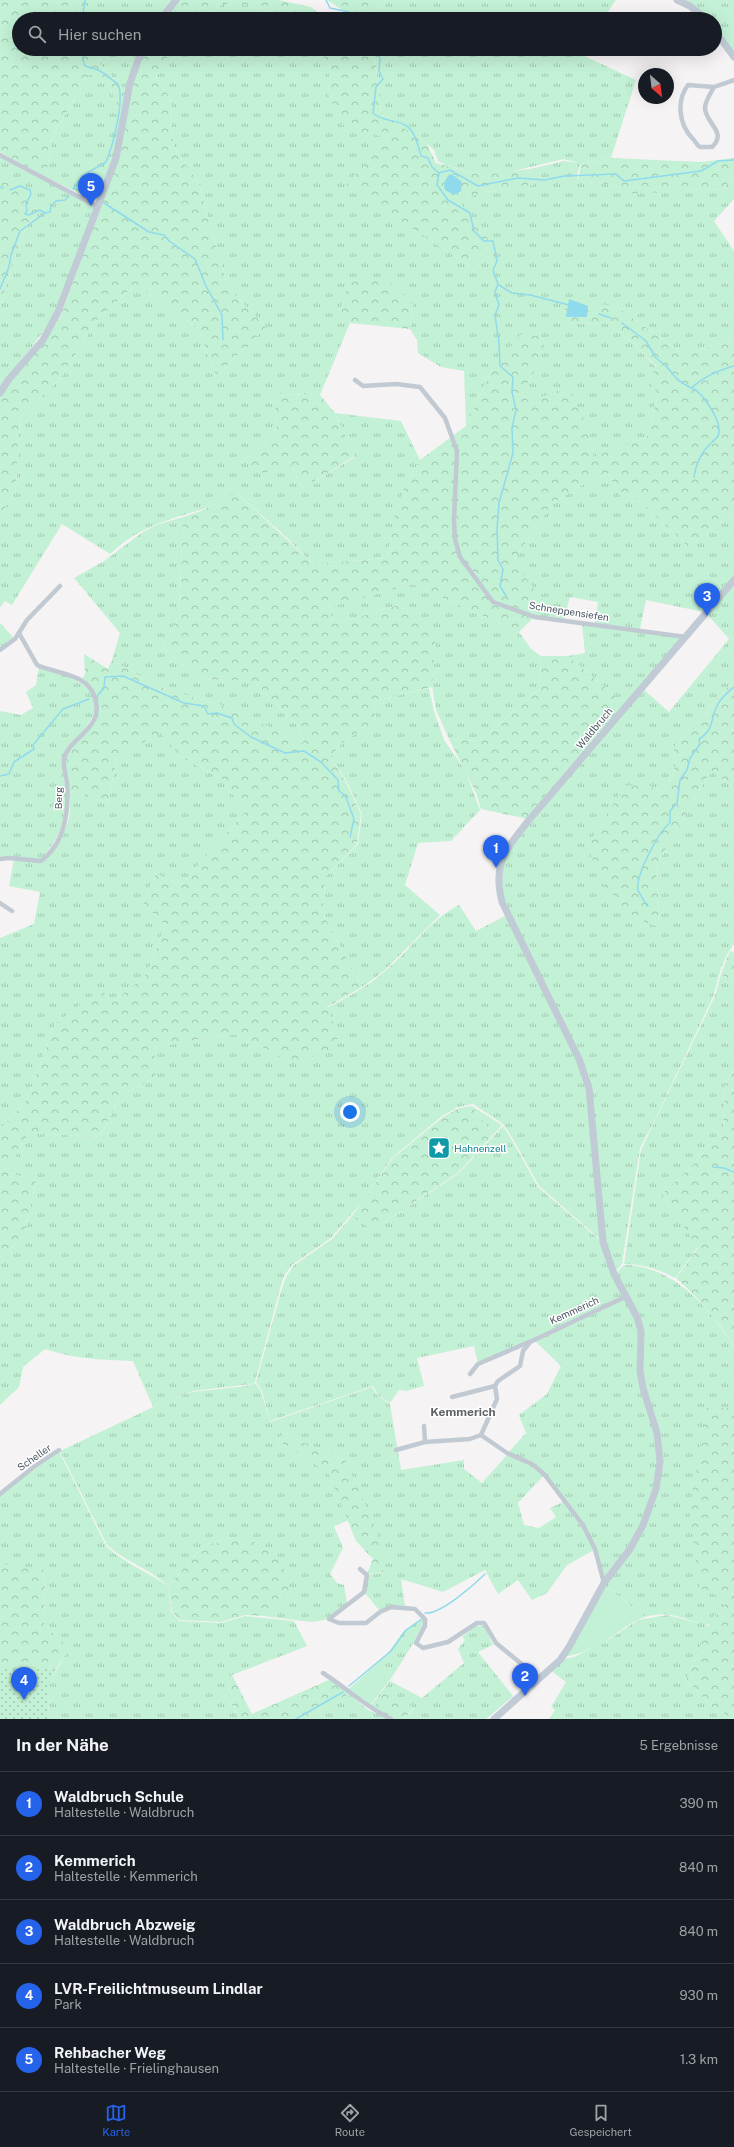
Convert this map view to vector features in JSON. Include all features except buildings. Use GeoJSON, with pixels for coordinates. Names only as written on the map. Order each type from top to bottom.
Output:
{"type":"FeatureCollection","features":[{"type":"Feature","properties":{"kind":"street"},"geometry":{"type":"LineString","coordinates":[[167,12],[176,0]]}},
{"type":"Feature","properties":{"kind":"street"},"geometry":{"type":"LineString","coordinates":[[677,0],[690,6],[697,12]]}},
{"type":"Feature","properties":{"kind":"street"},"geometry":{"type":"LineString","coordinates":[[722,41],[734,57]]}},
{"type":"Feature","properties":{"kind":"street"},"geometry":{"type":"LineString","coordinates":[[0,393],[9,378],[43,340],[55,318],[98,206],[119,145],[130,83],[140,56]]}},
{"type":"Feature","properties":{"kind":"street"},"geometry":{"type":"LineString","coordinates":[[714,87],[705,108],[708,116],[718,131],[718,138],[712,147],[700,147],[683,126],[681,99],[683,92],[688,85],[714,87],[734,80]]}},
{"type":"Feature","properties":{"kind":"street"},"geometry":{"type":"LineString","coordinates":[[0,155],[98,206]]}},
{"type":"Feature","properties":{"kind":"street","name":"Schneppensiefen"},"geometry":{"type":"LineString","coordinates":[[355,380],[363,386],[396,384],[420,387],[445,418],[457,451],[454,519],[455,539],[460,557],[493,602],[535,617],[686,637]]}},
{"type":"Feature","properties":{"kind":"street","name":"Waldbruch"},"geometry":{"type":"LineString","coordinates":[[604,1583],[630,1549],[643,1525],[656,1489],[660,1462],[658,1433],[643,1388],[640,1371],[641,1332],[627,1296],[614,1274],[603,1242],[589,1088],[579,1059],[502,902],[499,886],[500,869],[506,850],[734,580]]}},
{"type":"Feature","properties":{"kind":"street"},"geometry":{"type":"LineString","coordinates":[[0,650],[19,633],[27,620],[60,586]]}},
{"type":"Feature","properties":{"kind":"street","name":"Berg"},"geometry":{"type":"LineString","coordinates":[[0,859],[9,858],[42,861],[49,853],[63,831],[67,811],[64,760],[66,754],[95,720],[97,708],[95,697],[88,685],[80,680],[37,665],[19,633]]}},
{"type":"Feature","properties":{"kind":"street"},"geometry":{"type":"LineString","coordinates":[[0,903],[12,911]]}},
{"type":"Feature","properties":{"kind":"street","name":"Kemmerich"},"geometry":{"type":"LineString","coordinates":[[470,1374],[478,1364],[530,1342],[627,1296]]}},
{"type":"Feature","properties":{"kind":"street"},"geometry":{"type":"LineString","coordinates":[[396,1450],[425,1442],[470,1439],[481,1435],[497,1399],[495,1386],[498,1381],[520,1366],[523,1350],[530,1342]]}},
{"type":"Feature","properties":{"kind":"street"},"geometry":{"type":"LineString","coordinates":[[452,1397],[495,1386]]}},
{"type":"Feature","properties":{"kind":"street"},"geometry":{"type":"LineString","coordinates":[[424,1426],[425,1442]]}},
{"type":"Feature","properties":{"kind":"street"},"geometry":{"type":"LineString","coordinates":[[481,1435],[507,1453],[532,1464],[544,1474],[583,1525],[595,1549],[604,1583],[564,1654],[538,1680],[494,1719]]}},
{"type":"Feature","properties":{"kind":"street","name":"Scheller"},"geometry":{"type":"LineString","coordinates":[[0,1494],[35,1466],[59,1450]]}},
{"type":"Feature","properties":{"kind":"street"},"geometry":{"type":"LineString","coordinates":[[360,1569],[367,1574],[364,1592],[329,1619],[339,1623],[366,1623],[380,1612],[390,1607],[415,1609],[425,1619],[425,1626],[416,1643],[423,1648],[448,1642],[477,1622],[484,1623],[496,1643],[524,1666],[538,1680]]}},
{"type":"Feature","properties":{"kind":"street"},"geometry":{"type":"LineString","coordinates":[[323,1673],[346,1688],[370,1708],[392,1719]]}},
{"type":"Feature","properties":{"kind":"green space"},"geometry":{"type":"Polygon","coordinates":[[[0,0],[90,0],[89,12],[12,12],[12,56],[100,56],[99,63],[126,92],[122,115],[106,80],[100,75],[89,75],[52,136],[46,177],[0,152],[0,0]]]}},
{"type":"Feature","properties":{"kind":"green space"},"geometry":{"type":"Polygon","coordinates":[[[90,0],[174,0],[164,12],[89,12],[90,0]]]}},
{"type":"Feature","properties":{"kind":"green space"},"geometry":{"type":"Polygon","coordinates":[[[178,0],[279,0],[311,7],[318,12],[271,12],[241,4],[222,4],[213,12],[169,12],[178,0]]]}},
{"type":"Feature","properties":{"kind":"green space"},"geometry":{"type":"Polygon","coordinates":[[[327,0],[387,0],[372,12],[345,12],[327,0]]]}},
{"type":"Feature","properties":{"kind":"green space"},"geometry":{"type":"Polygon","coordinates":[[[387,0],[616,0],[608,12],[372,12],[387,0]]]}},
{"type":"Feature","properties":{"kind":"green space"},"geometry":{"type":"Polygon","coordinates":[[[680,0],[734,0],[734,55],[722,39],[722,12],[698,12],[680,0]]]}},
{"type":"Feature","properties":{"kind":"green space"},"geometry":{"type":"Polygon","coordinates":[[[222,4],[241,4],[271,12],[213,12],[222,4]]]}},
{"type":"Feature","properties":{"kind":"green space"},"geometry":{"type":"Polygon","coordinates":[[[100,56],[136,56],[126,92],[99,63],[100,56]]]}},
{"type":"Feature","properties":{"kind":"green space"},"geometry":{"type":"Polygon","coordinates":[[[141,56],[168,56],[156,77],[172,101],[171,127],[174,147],[199,184],[228,288],[266,327],[216,376],[198,328],[136,284],[97,320],[60,379],[20,417],[16,488],[0,519],[0,398],[10,380],[45,342],[61,315],[101,207],[133,78],[141,56]]]}},
{"type":"Feature","properties":{"kind":"green space"},"geometry":{"type":"Polygon","coordinates":[[[168,56],[323,56],[330,67],[328,95],[389,138],[347,185],[471,267],[491,243],[458,201],[484,192],[533,185],[530,169],[564,161],[578,163],[564,159],[505,173],[481,175],[445,165],[438,161],[434,150],[427,144],[381,112],[375,56],[584,56],[636,80],[611,158],[580,164],[577,175],[578,181],[616,185],[626,193],[724,189],[734,172],[734,199],[714,221],[734,251],[734,338],[684,355],[616,306],[568,324],[606,323],[633,343],[656,367],[650,383],[658,394],[647,437],[593,458],[589,428],[529,402],[522,392],[534,372],[492,369],[466,426],[464,371],[441,367],[418,353],[417,340],[410,329],[413,303],[340,309],[350,323],[320,395],[274,394],[277,429],[246,459],[273,472],[288,461],[303,488],[355,457],[335,413],[401,421],[420,460],[398,507],[392,530],[388,558],[313,564],[285,536],[236,492],[205,508],[152,526],[131,537],[110,554],[62,524],[12,605],[5,601],[0,607],[0,519],[16,488],[20,417],[60,379],[97,320],[136,284],[198,328],[216,376],[266,327],[228,288],[199,184],[174,147],[171,127],[172,101],[156,77],[168,56]]]}},
{"type":"Feature","properties":{"kind":"green space"},"geometry":{"type":"Polygon","coordinates":[[[323,56],[375,56],[381,112],[427,144],[436,163],[481,175],[530,169],[533,185],[484,192],[459,201],[491,243],[471,267],[346,185],[389,138],[345,128],[328,95],[330,67],[323,56]]]}},
{"type":"Feature","properties":{"kind":"green space"},"geometry":{"type":"Polygon","coordinates":[[[89,75],[100,75],[106,80],[122,115],[116,149],[98,198],[93,200],[46,177],[52,136],[89,75]]]}},
{"type":"Feature","properties":{"kind":"green space"},"geometry":{"type":"Polygon","coordinates":[[[0,156],[94,207],[70,274],[54,313],[42,333],[13,370],[0,390],[0,307],[21,238],[37,211],[30,196],[32,190],[0,181],[0,156]]]}},
{"type":"Feature","properties":{"kind":"green space"},"geometry":{"type":"Polygon","coordinates":[[[611,158],[701,162],[734,158],[734,172],[724,189],[626,194],[616,185],[578,181],[581,164],[611,158]]]}},
{"type":"Feature","properties":{"kind":"green space"},"geometry":{"type":"Polygon","coordinates":[[[0,181],[33,190],[30,196],[37,211],[21,238],[0,307],[0,181]]]}},
{"type":"Feature","properties":{"kind":"green space"},"geometry":{"type":"Polygon","coordinates":[[[370,279],[389,283],[413,303],[410,329],[350,323],[340,309],[349,283],[370,279]]]}},
{"type":"Feature","properties":{"kind":"green space"},"geometry":{"type":"Polygon","coordinates":[[[563,300],[616,306],[684,355],[734,338],[734,512],[689,547],[635,497],[621,498],[608,473],[578,487],[552,504],[513,561],[546,605],[519,632],[412,584],[327,608],[336,624],[402,604],[436,635],[432,687],[374,701],[376,721],[345,740],[330,757],[345,780],[361,814],[357,844],[325,877],[323,914],[362,987],[327,1007],[339,1037],[325,1054],[289,1061],[238,1034],[214,1036],[154,1048],[156,1077],[120,1096],[100,1137],[29,1133],[6,1172],[36,1181],[24,1236],[0,1258],[0,1129],[27,1100],[55,1024],[101,989],[112,1003],[147,974],[165,925],[143,903],[156,874],[181,885],[245,812],[222,779],[181,757],[160,733],[117,758],[108,803],[68,790],[65,765],[67,754],[96,720],[96,697],[81,679],[85,675],[84,654],[108,669],[112,660],[159,687],[230,708],[303,743],[300,728],[253,681],[198,679],[163,647],[179,615],[183,517],[201,511],[236,492],[313,564],[388,558],[393,521],[404,488],[420,460],[466,426],[492,369],[522,333],[547,338],[534,372],[522,392],[529,402],[567,387],[589,428],[593,457],[647,437],[658,394],[650,383],[656,366],[633,343],[606,323],[568,324],[563,300]]]}},
{"type":"Feature","properties":{"kind":"green space"},"geometry":{"type":"Polygon","coordinates":[[[274,394],[320,395],[335,413],[355,456],[303,488],[288,461],[273,472],[254,473],[246,459],[277,429],[274,394]]]}},
{"type":"Feature","properties":{"kind":"green space"},"geometry":{"type":"Polygon","coordinates":[[[608,473],[621,497],[635,497],[689,547],[734,512],[734,578],[704,612],[646,600],[640,629],[595,623],[598,602],[570,597],[564,619],[535,616],[513,561],[552,504],[578,487],[608,473]]]}},
{"type":"Feature","properties":{"kind":"green space"},"geometry":{"type":"Polygon","coordinates":[[[183,517],[179,615],[163,647],[198,679],[253,681],[300,728],[303,744],[230,708],[159,687],[112,660],[120,633],[74,578],[104,561],[143,532],[156,525],[183,517]]]}},
{"type":"Feature","properties":{"kind":"green space"},"geometry":{"type":"Polygon","coordinates":[[[734,583],[734,681],[674,747],[675,767],[664,793],[645,784],[660,927],[656,866],[711,771],[734,787],[734,944],[721,968],[713,997],[655,1120],[640,1148],[622,1264],[615,1272],[605,1242],[590,1087],[504,902],[501,882],[503,869],[507,850],[643,689],[669,712],[729,639],[708,615],[734,583]]]}},
{"type":"Feature","properties":{"kind":"green space"},"geometry":{"type":"Polygon","coordinates":[[[412,584],[519,632],[531,649],[541,656],[539,689],[479,741],[449,739],[436,710],[432,686],[435,635],[402,604],[336,624],[326,608],[412,584]]]}},
{"type":"Feature","properties":{"kind":"green space"},"geometry":{"type":"Polygon","coordinates":[[[0,623],[14,638],[0,649],[0,623]]]}},
{"type":"Feature","properties":{"kind":"green space"},"geometry":{"type":"Polygon","coordinates":[[[582,624],[684,638],[625,705],[568,656],[585,653],[582,624]]]}},
{"type":"Feature","properties":{"kind":"green space"},"geometry":{"type":"Polygon","coordinates":[[[541,656],[568,656],[625,705],[528,819],[481,809],[476,793],[449,739],[479,741],[539,689],[541,656]]]}},
{"type":"Feature","properties":{"kind":"green space"},"geometry":{"type":"Polygon","coordinates":[[[39,666],[77,681],[93,696],[95,706],[92,718],[68,751],[64,759],[62,770],[66,791],[66,802],[64,820],[53,844],[41,860],[0,857],[0,711],[21,715],[33,708],[26,692],[36,685],[39,666]]]}},
{"type":"Feature","properties":{"kind":"green space"},"geometry":{"type":"Polygon","coordinates":[[[734,681],[734,787],[711,771],[656,866],[660,928],[630,916],[601,880],[587,846],[625,786],[645,784],[664,793],[675,767],[674,747],[734,681]]]}},
{"type":"Feature","properties":{"kind":"green space"},"geometry":{"type":"Polygon","coordinates":[[[429,688],[434,711],[444,740],[465,770],[480,810],[451,841],[418,843],[405,885],[440,915],[384,971],[362,987],[323,914],[325,877],[358,844],[362,814],[346,780],[330,757],[345,740],[376,721],[374,701],[429,688]]]}},
{"type":"Feature","properties":{"kind":"green space"},"geometry":{"type":"Polygon","coordinates":[[[160,732],[181,757],[222,779],[245,812],[181,885],[156,874],[143,903],[165,925],[147,974],[112,1003],[101,990],[55,1024],[27,1100],[0,1129],[0,938],[34,924],[40,892],[9,886],[14,859],[31,862],[48,857],[67,826],[70,810],[68,790],[108,803],[117,758],[160,732]]]}},
{"type":"Feature","properties":{"kind":"green space"},"geometry":{"type":"Polygon","coordinates":[[[459,905],[476,931],[507,915],[578,1059],[588,1087],[601,1240],[539,1186],[503,1124],[473,1104],[458,1107],[442,1116],[392,1158],[362,1202],[331,1238],[292,1265],[284,1276],[255,1382],[252,1384],[193,1391],[153,1407],[133,1361],[78,1357],[45,1349],[23,1367],[19,1387],[0,1405],[0,1258],[24,1236],[36,1181],[6,1172],[29,1133],[100,1137],[120,1096],[156,1077],[153,1048],[214,1036],[238,1034],[289,1061],[330,1016],[327,1008],[357,992],[371,982],[394,964],[428,928],[459,905]]]}},
{"type":"Feature","properties":{"kind":"green space"},"geometry":{"type":"Polygon","coordinates":[[[730,951],[734,952],[734,982],[721,974],[730,951]]]}},
{"type":"Feature","properties":{"kind":"green space"},"geometry":{"type":"Polygon","coordinates":[[[721,974],[734,982],[734,1070],[725,1086],[723,1129],[695,1163],[662,1194],[698,1247],[675,1278],[650,1268],[624,1264],[641,1150],[715,996],[721,974]]]}},
{"type":"Feature","properties":{"kind":"green space"},"geometry":{"type":"Polygon","coordinates":[[[734,1070],[734,1345],[707,1310],[676,1278],[698,1248],[662,1194],[695,1163],[723,1129],[725,1086],[734,1070]]]}},
{"type":"Feature","properties":{"kind":"green space"},"geometry":{"type":"Polygon","coordinates":[[[472,1106],[502,1125],[493,1135],[472,1106]]]}},
{"type":"Feature","properties":{"kind":"green space"},"geometry":{"type":"Polygon","coordinates":[[[472,1106],[493,1135],[458,1173],[383,1223],[370,1228],[352,1216],[393,1158],[443,1117],[459,1108],[472,1106]]]}},
{"type":"Feature","properties":{"kind":"green space"},"geometry":{"type":"Polygon","coordinates":[[[503,1126],[538,1187],[602,1242],[625,1296],[509,1351],[478,1363],[474,1346],[417,1358],[424,1386],[406,1391],[399,1390],[390,1403],[378,1395],[373,1386],[270,1421],[262,1391],[256,1382],[282,1288],[286,1277],[293,1266],[332,1239],[352,1216],[370,1228],[383,1223],[458,1174],[503,1126]]]}},
{"type":"Feature","properties":{"kind":"green space"},"geometry":{"type":"Polygon","coordinates":[[[624,1265],[639,1266],[654,1270],[680,1285],[713,1317],[734,1347],[734,1408],[707,1408],[722,1598],[726,1613],[714,1616],[710,1624],[705,1625],[709,1626],[686,1680],[712,1707],[734,1719],[549,1719],[555,1710],[551,1707],[566,1682],[550,1670],[560,1660],[574,1657],[605,1642],[638,1620],[667,1615],[702,1624],[681,1617],[661,1614],[645,1617],[605,1585],[583,1523],[545,1474],[508,1453],[526,1433],[519,1415],[547,1394],[561,1366],[534,1340],[626,1298],[640,1332],[639,1371],[662,1463],[642,1370],[643,1331],[615,1274],[624,1265]]]}},
{"type":"Feature","properties":{"kind":"green space"},"geometry":{"type":"Polygon","coordinates":[[[255,1383],[261,1391],[270,1422],[372,1387],[377,1395],[390,1404],[401,1470],[464,1460],[464,1469],[482,1483],[507,1455],[532,1464],[544,1475],[518,1503],[524,1525],[539,1528],[556,1517],[550,1508],[565,1501],[582,1526],[594,1550],[567,1565],[547,1593],[532,1600],[518,1580],[498,1594],[485,1570],[443,1592],[401,1579],[405,1607],[391,1606],[379,1610],[365,1593],[367,1575],[383,1573],[346,1461],[283,1433],[278,1441],[328,1472],[349,1520],[334,1526],[343,1548],[330,1574],[337,1583],[344,1585],[347,1603],[328,1619],[319,1621],[311,1622],[263,1616],[267,1612],[240,1544],[230,1537],[216,1543],[205,1544],[168,1586],[154,1575],[114,1551],[107,1545],[60,1451],[166,1401],[192,1392],[247,1386],[255,1383]]]}},
{"type":"Feature","properties":{"kind":"green space"},"geometry":{"type":"Polygon","coordinates":[[[707,1408],[734,1408],[734,1719],[712,1707],[686,1680],[713,1616],[726,1613],[722,1598],[700,1588],[689,1511],[707,1408]]]}},
{"type":"Feature","properties":{"kind":"green space"},"geometry":{"type":"Polygon","coordinates":[[[283,1433],[346,1461],[377,1532],[383,1573],[367,1574],[373,1559],[356,1541],[328,1472],[278,1441],[283,1433]]]}},
{"type":"Feature","properties":{"kind":"green space"},"geometry":{"type":"Polygon","coordinates":[[[59,1451],[106,1546],[120,1557],[168,1586],[171,1611],[179,1621],[221,1623],[245,1616],[294,1621],[307,1646],[232,1675],[228,1679],[232,1705],[241,1719],[48,1719],[49,1683],[69,1648],[44,1625],[45,1571],[0,1564],[0,1495],[59,1451]]]}},
{"type":"Feature","properties":{"kind":"green space"},"geometry":{"type":"Polygon","coordinates":[[[230,1537],[237,1539],[240,1544],[252,1541],[281,1558],[290,1590],[263,1616],[245,1615],[221,1622],[179,1620],[172,1611],[168,1586],[205,1544],[216,1543],[230,1537]]]}},
{"type":"Feature","properties":{"kind":"green space"},"geometry":{"type":"Polygon","coordinates":[[[0,1564],[45,1570],[44,1625],[70,1648],[57,1667],[49,1683],[48,1719],[0,1719],[0,1564]]]}},
{"type":"Feature","properties":{"kind":"green space"},"geometry":{"type":"Polygon","coordinates":[[[605,1585],[645,1617],[629,1624],[596,1647],[563,1657],[605,1585]]]}},
{"type":"Feature","properties":{"kind":"green space"},"geometry":{"type":"Polygon","coordinates":[[[423,1617],[424,1626],[392,1677],[375,1665],[387,1654],[404,1631],[423,1617]]]}},
{"type":"Feature","properties":{"kind":"green space"},"geometry":{"type":"Polygon","coordinates":[[[475,1626],[484,1626],[493,1645],[478,1652],[513,1696],[486,1719],[404,1719],[414,1709],[373,1709],[370,1707],[390,1681],[422,1698],[464,1663],[458,1649],[465,1640],[462,1637],[475,1626]]]}},
{"type":"Feature","properties":{"kind":"green space"},"geometry":{"type":"Polygon","coordinates":[[[375,1665],[392,1677],[369,1707],[349,1689],[375,1665]]]}},
{"type":"Feature","properties":{"kind":"green space"},"geometry":{"type":"Polygon","coordinates":[[[57,1667],[49,1683],[48,1719],[0,1719],[0,1669],[57,1667]]]}},
{"type":"Feature","properties":{"kind":"green space"},"geometry":{"type":"Polygon","coordinates":[[[232,1675],[252,1714],[331,1679],[349,1694],[305,1719],[241,1719],[232,1705],[228,1679],[232,1675]]]}},
{"type":"Feature","properties":{"kind":"green space"},"geometry":{"type":"Polygon","coordinates":[[[387,1689],[414,1708],[404,1719],[392,1719],[373,1709],[387,1689]]]}},
{"type":"Feature","properties":{"kind":"green space"},"geometry":{"type":"Polygon","coordinates":[[[349,1694],[368,1710],[390,1719],[305,1719],[349,1694]]]}},
{"type":"Feature","properties":{"kind":"water"},"geometry":{"type":"Polygon","coordinates":[[[450,174],[462,182],[461,191],[454,195],[444,188],[445,181],[450,174]]]}},
{"type":"Feature","properties":{"kind":"water"},"geometry":{"type":"Polygon","coordinates":[[[569,299],[588,306],[587,317],[566,317],[569,299]]]}},
{"type":"Feature","properties":{"kind":"waterway"},"geometry":{"type":"LineString","coordinates":[[83,12],[85,0]]}},
{"type":"Feature","properties":{"kind":"waterway"},"geometry":{"type":"LineString","coordinates":[[326,0],[330,8],[349,12]]}},
{"type":"Feature","properties":{"kind":"waterway"},"geometry":{"type":"LineString","coordinates":[[73,189],[82,176],[106,162],[115,134],[120,101],[118,84],[100,71],[86,66],[83,61],[83,56]]}},
{"type":"Feature","properties":{"kind":"waterway"},"geometry":{"type":"LineString","coordinates":[[378,56],[380,58],[379,71],[383,79],[376,87],[373,113],[381,118],[401,123],[408,127],[416,139],[421,156],[428,158],[432,167],[439,173],[437,185],[448,200],[470,213],[474,231],[484,241],[493,241],[497,261],[493,270],[498,284],[495,292],[499,305],[495,315],[499,343],[500,366],[513,377],[512,392],[516,410],[512,428],[513,453],[499,503],[497,529],[498,560],[503,569],[500,586],[506,596]]}},
{"type":"Feature","properties":{"kind":"waterway"},"geometry":{"type":"LineString","coordinates":[[439,173],[450,170],[478,186],[518,178],[545,180],[564,176],[616,174],[624,181],[701,171],[718,161],[734,160]]}},
{"type":"Feature","properties":{"kind":"waterway"},"geometry":{"type":"LineString","coordinates":[[10,190],[20,186],[30,190],[31,194],[26,204],[27,211],[25,214],[29,215],[40,210],[45,213]]}},
{"type":"Feature","properties":{"kind":"waterway"},"geometry":{"type":"LineString","coordinates":[[74,188],[94,198]]}},
{"type":"Feature","properties":{"kind":"waterway"},"geometry":{"type":"LineString","coordinates":[[0,289],[9,267],[11,255],[20,231],[45,213],[50,212],[51,206],[56,201],[65,200],[69,196]]}},
{"type":"Feature","properties":{"kind":"waterway"},"geometry":{"type":"LineString","coordinates":[[104,203],[149,232],[164,235],[169,241],[195,259],[206,286],[222,315],[223,340]]}},
{"type":"Feature","properties":{"kind":"waterway"},"geometry":{"type":"LineString","coordinates":[[499,285],[512,293],[530,295],[569,305]]}},
{"type":"Feature","properties":{"kind":"waterway"},"geometry":{"type":"LineString","coordinates":[[599,314],[611,318]]}},
{"type":"Feature","properties":{"kind":"waterway"},"geometry":{"type":"LineString","coordinates":[[622,323],[646,341],[656,358],[666,366],[678,380],[691,388],[711,374],[734,366]]}},
{"type":"Feature","properties":{"kind":"waterway"},"geometry":{"type":"LineString","coordinates":[[692,388],[697,391],[707,402],[718,424],[719,431],[718,436],[706,448],[701,456],[697,464],[694,477]]}},
{"type":"Feature","properties":{"kind":"waterway"},"geometry":{"type":"LineString","coordinates":[[97,696],[104,688],[105,677],[123,676],[184,703],[204,706],[208,714],[217,713],[232,718],[234,724],[251,737],[285,753],[304,751],[321,762],[338,780],[339,791],[345,795],[354,819],[350,837]]}},
{"type":"Feature","properties":{"kind":"waterway"},"geometry":{"type":"LineString","coordinates":[[647,906],[638,890],[640,875],[654,844],[670,823],[670,811],[677,803],[680,780],[687,770],[690,758],[700,744],[699,739],[710,728],[720,700],[734,687]]}},
{"type":"Feature","properties":{"kind":"waterway"},"geometry":{"type":"LineString","coordinates":[[0,776],[9,774],[14,762],[34,749],[33,745],[63,709],[89,699]]}},
{"type":"Feature","properties":{"kind":"waterway"},"geometry":{"type":"LineString","coordinates":[[713,1167],[724,1168],[734,1172]]}},
{"type":"Feature","properties":{"kind":"waterway"},"geometry":{"type":"LineString","coordinates":[[425,1613],[439,1609],[448,1604],[465,1592],[485,1574]]}},
{"type":"Feature","properties":{"kind":"waterway"},"geometry":{"type":"LineString","coordinates":[[349,1686],[391,1651],[406,1630],[422,1619]]}},
{"type":"Feature","properties":{"kind":"waterway"},"geometry":{"type":"LineString","coordinates":[[296,1719],[343,1692]]}},
{"type":"Feature","properties":{"kind":"place","name":"Rehbacher Weg"},"geometry":{"type":"Point","coordinates":[91,206]}},
{"type":"Feature","properties":{"kind":"place","name":"Waldbruch Abzweig"},"geometry":{"type":"Point","coordinates":[707,616]}},
{"type":"Feature","properties":{"kind":"place","name":"Waldbruch Schule"},"geometry":{"type":"Point","coordinates":[496,868]}},
{"type":"Feature","properties":{"kind":"place","name":"Hahnenzell"},"geometry":{"type":"Point","coordinates":[439,1148]}},
{"type":"Feature","properties":{"kind":"place","name":"Kemmerich"},"geometry":{"type":"Point","coordinates":[525,1696]}},
{"type":"Feature","properties":{"kind":"place","name":"LVR-Freilichtmuseum Lindlar"},"geometry":{"type":"Point","coordinates":[24,1700]}},
{"type":"Feature","properties":{"kind":"district","name":"Kemmerich"},"geometry":{"type":"Point","coordinates":[463,1412]}}]}
